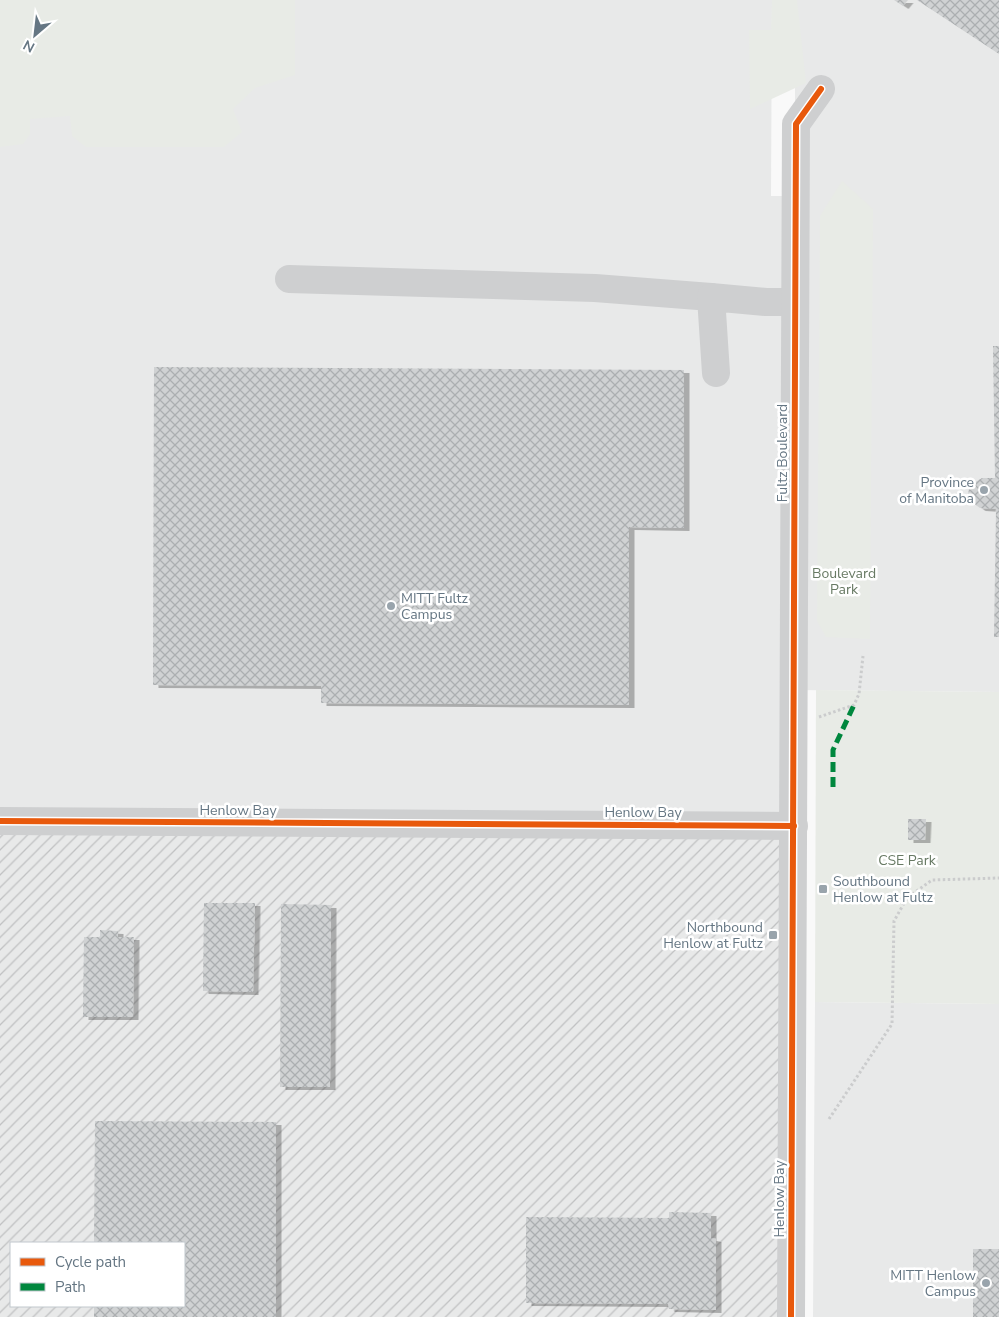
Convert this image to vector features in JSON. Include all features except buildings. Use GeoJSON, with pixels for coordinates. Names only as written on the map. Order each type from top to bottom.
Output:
{"type":"FeatureCollection","features":[{"type":"Feature","properties":{"kind":"street","name":"Fultz Boulevard"},"geometry":{"type":"LineString","coordinates":[[794,826],[796,124],[822,89]]}},
{"type":"Feature","properties":{"kind":"street"},"geometry":{"type":"LineString","coordinates":[[289,279],[595,288],[766,302],[795,302]]}},
{"type":"Feature","properties":{"kind":"street"},"geometry":{"type":"LineString","coordinates":[[711,298],[716,373]]}},
{"type":"Feature","properties":{"kind":"street","name":"Henlow Bay"},"geometry":{"type":"LineString","coordinates":[[0,821],[794,826],[791,1317]]}},
{"type":"Feature","properties":{"kind":"path"},"geometry":{"type":"LineString","coordinates":[[794,722],[816,718],[854,705],[859,694],[863,656]]}},
{"type":"Feature","properties":{"kind":"path"},"geometry":{"type":"LineString","coordinates":[[829,1118],[892,1024],[894,921],[907,898],[932,880],[999,878]]}},
{"type":"Feature","properties":{"kind":"shaded area"},"geometry":{"type":"Polygon","coordinates":[[[0,0],[772,0],[771,196],[795,196],[795,0],[999,0],[999,692],[794,690],[794,826],[0,821],[0,0]]]}},
{"type":"Feature","properties":{"kind":"shaded area"},"geometry":{"type":"Polygon","coordinates":[[[0,821],[794,826],[791,1317],[0,1317],[0,821]]]}},
{"type":"Feature","properties":{"kind":"shaded area"},"geometry":{"type":"Polygon","coordinates":[[[815,1002],[999,1004],[999,1317],[813,1317],[815,1002]]]}},
{"type":"Feature","properties":{"kind":"green space"},"geometry":{"type":"Polygon","coordinates":[[[0,0],[295,0],[295,75],[255,88],[233,109],[242,132],[224,147],[86,147],[72,136],[70,116],[30,119],[30,134],[23,144],[0,147],[0,0]]]}},
{"type":"Feature","properties":{"kind":"green space"},"geometry":{"type":"Polygon","coordinates":[[[772,0],[797,0],[806,83],[750,109],[749,30],[771,30],[772,0]]]}},
{"type":"Feature","properties":{"kind":"green space","name":"Boulevard Park"},"geometry":{"type":"Polygon","coordinates":[[[842,181],[873,209],[870,639],[826,637],[817,621],[820,216],[842,181]]]}},
{"type":"Feature","properties":{"kind":"green space","name":"CSE Park"},"geometry":{"type":"Polygon","coordinates":[[[816,690],[999,692],[999,1004],[815,1002],[816,690]]]}},
{"type":"Feature","properties":{"kind":"marked path"},"geometry":{"type":"LineString","coordinates":[[833,787],[833,750],[854,705]]}},
{"type":"Feature","properties":{"kind":"cycle path"},"geometry":{"type":"LineString","coordinates":[[791,1317],[796,124],[821,89]]}},
{"type":"Feature","properties":{"kind":"cycle path"},"geometry":{"type":"LineString","coordinates":[[0,821],[794,826]]}},
{"type":"Feature","properties":{"kind":"place","name":"Province of Manitoba"},"geometry":{"type":"Point","coordinates":[984,490]}},
{"type":"Feature","properties":{"kind":"place","name":"MITT Fultz Campus"},"geometry":{"type":"Point","coordinates":[391,606]}},
{"type":"Feature","properties":{"kind":"place","name":"Southbound Henlow at Fultz"},"geometry":{"type":"Point","coordinates":[823,889]}},
{"type":"Feature","properties":{"kind":"place","name":"Northbound Henlow at Fultz"},"geometry":{"type":"Point","coordinates":[773,935]}},
{"type":"Feature","properties":{"kind":"place","name":"MITT Henlow Campus"},"geometry":{"type":"Point","coordinates":[986,1283]}}]}
